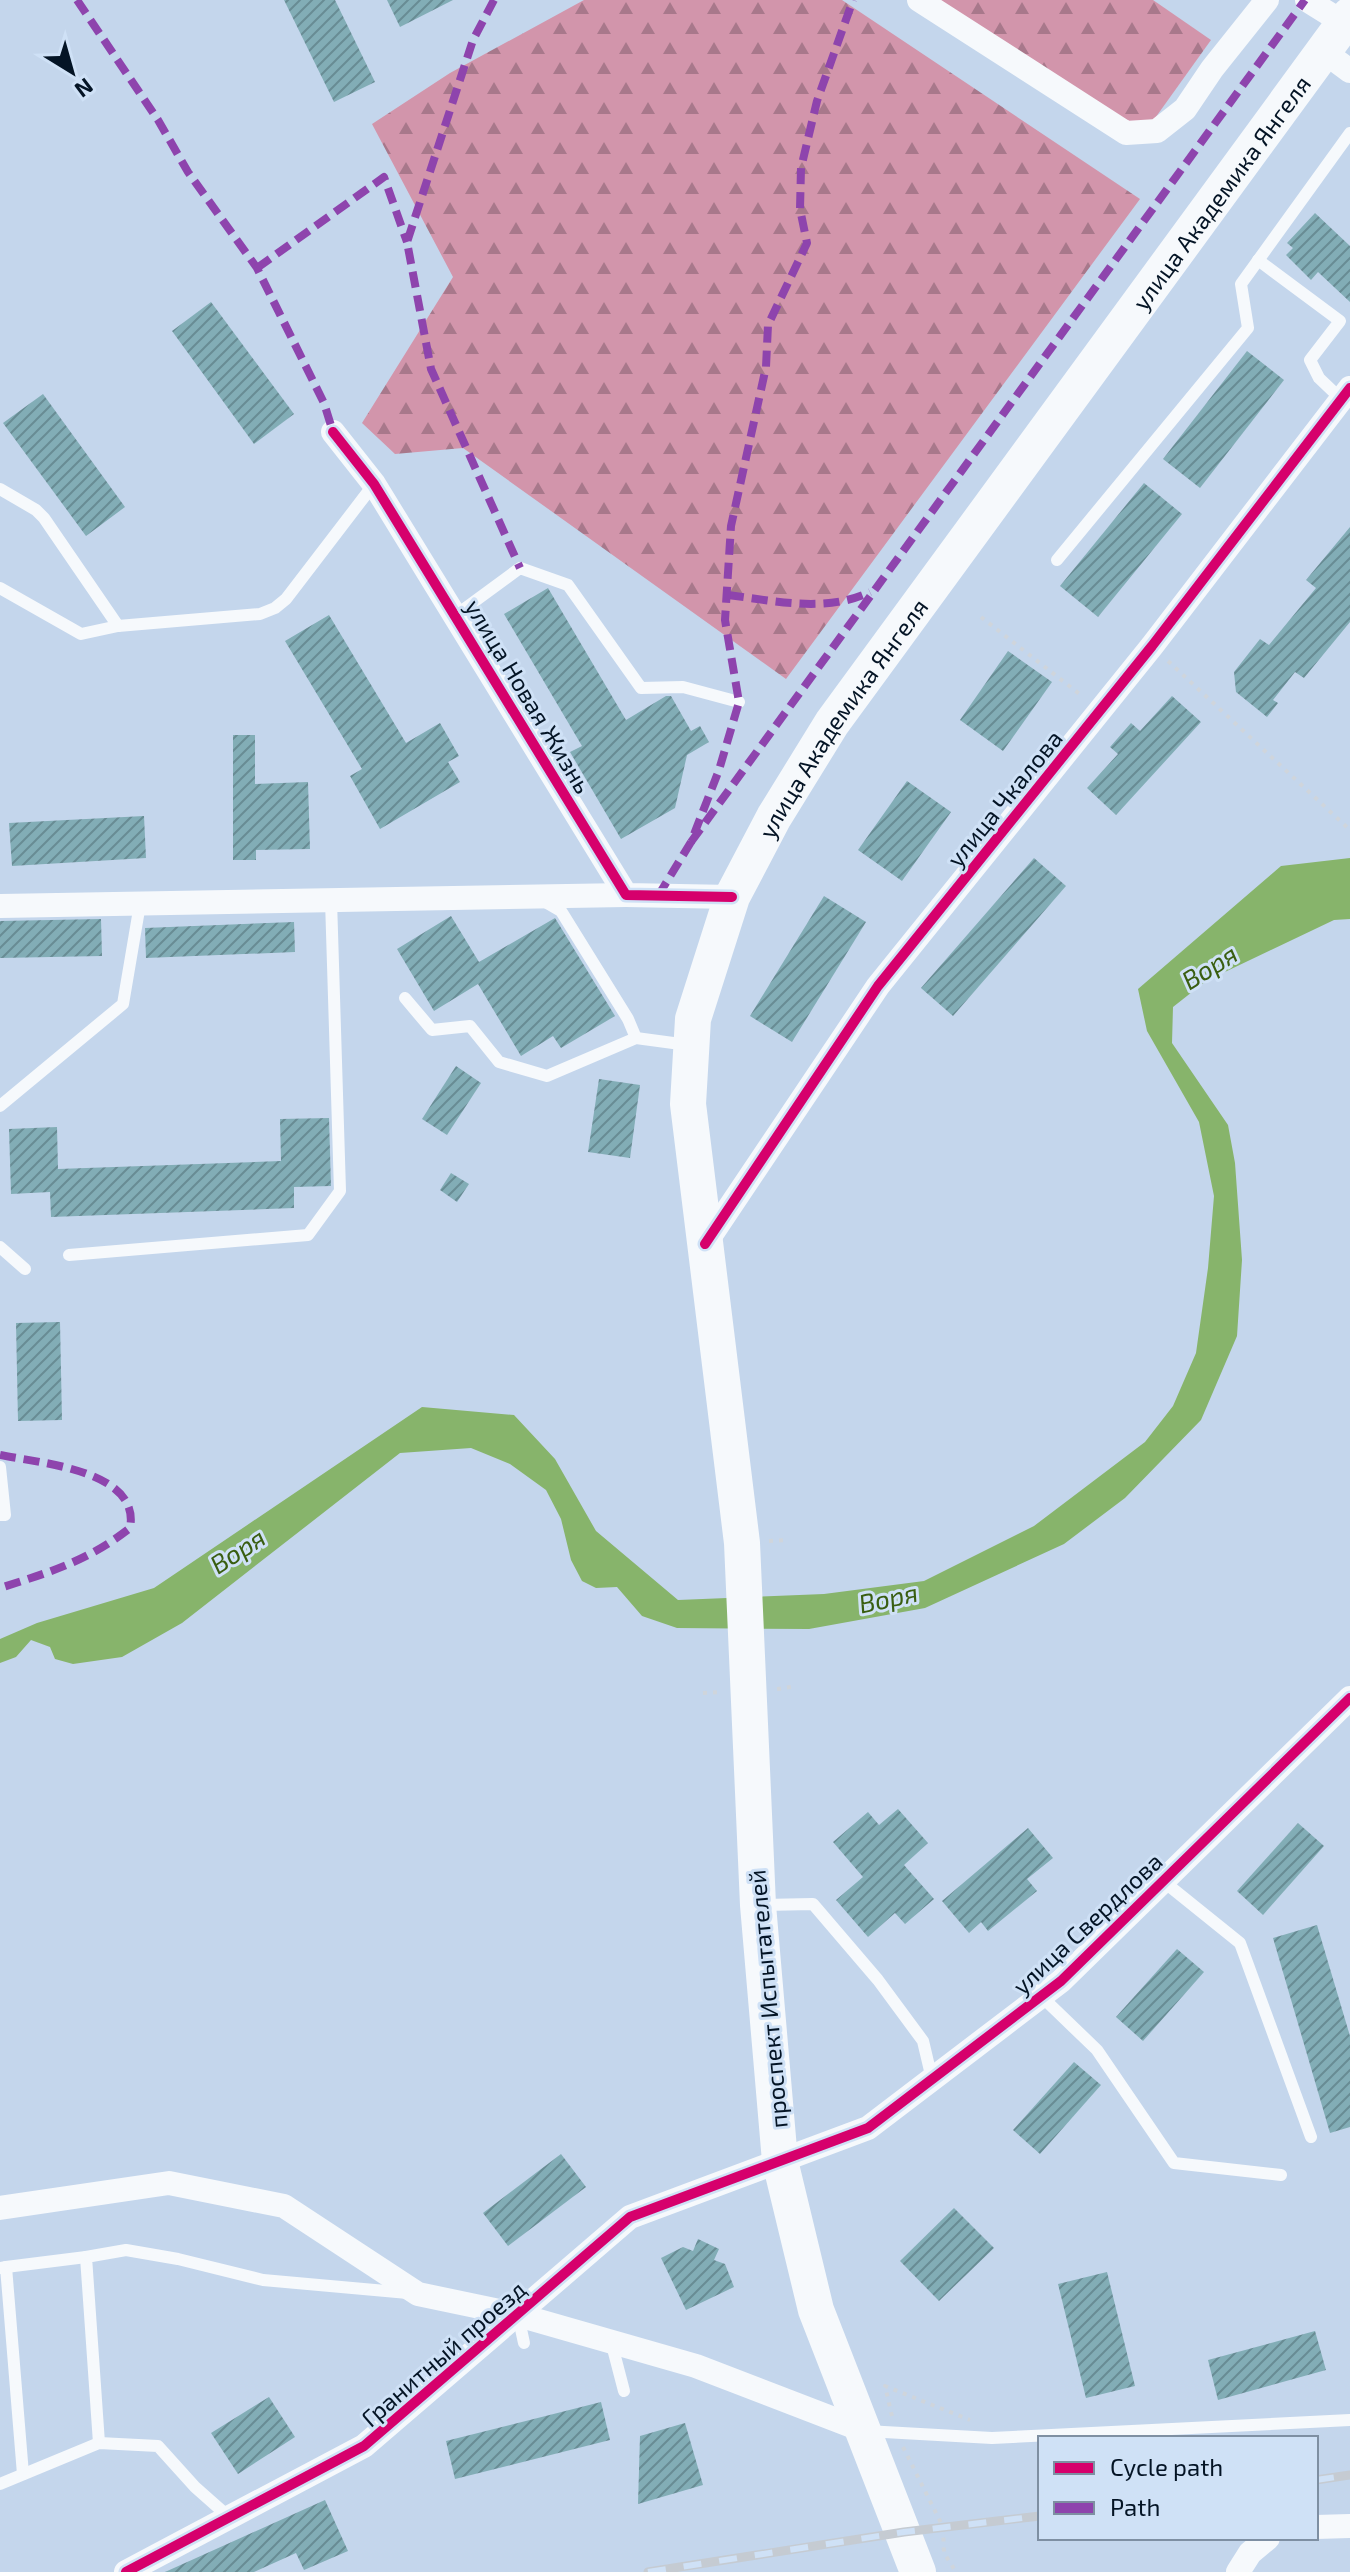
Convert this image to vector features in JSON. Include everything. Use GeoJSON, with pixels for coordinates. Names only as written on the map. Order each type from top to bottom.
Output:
{"type":"FeatureCollection","features":[{"type":"Feature","properties":{"kind":"main road","name":"улица Академика Янгеля"},"geometry":{"type":"LineString","coordinates":[[742,1543],[688,1104],[693,1019],[732,897],[774,817],[832,723],[1342,40]]}},
{"type":"Feature","properties":{"kind":"main road","name":"проспект Испытателей"},"geometry":{"type":"LineString","coordinates":[[742,1543],[758,1905],[780,2161],[816,2310],[918,2572]]}},
{"type":"Feature","properties":{"kind":"street"},"geometry":{"type":"LineString","coordinates":[[919,0],[1126,133],[1157,131],[1185,109],[1212,69],[1267,0]]}},
{"type":"Feature","properties":{"kind":"street"},"geometry":{"type":"LineString","coordinates":[[1307,0],[1342,40]]}},
{"type":"Feature","properties":{"kind":"street","name":"улица Чкалова"},"geometry":{"type":"LineString","coordinates":[[705,1244],[878,986],[1152,646],[1346,393]]}},
{"type":"Feature","properties":{"kind":"street","name":"улица Новая Жизнь"},"geometry":{"type":"LineString","coordinates":[[333,432],[374,484],[626,895]]}},
{"type":"Feature","properties":{"kind":"street"},"geometry":{"type":"LineString","coordinates":[[0,906],[537,896],[732,897]]}},
{"type":"Feature","properties":{"kind":"street","name":"улица Свердлова"},"geometry":{"type":"LineString","coordinates":[[780,2161],[868,2128],[1061,1981],[1350,1698]]}},
{"type":"Feature","properties":{"kind":"street","name":"Гранитный проезд"},"geometry":{"type":"LineString","coordinates":[[126,2572],[364,2446],[630,2217],[780,2161]]}},
{"type":"Feature","properties":{"kind":"street"},"geometry":{"type":"LineString","coordinates":[[0,2208],[169,2183],[284,2206],[418,2294],[518,2315],[696,2366],[865,2431]]}},
{"type":"Feature","properties":{"kind":"street"},"geometry":{"type":"LineString","coordinates":[[1318,2527],[1350,2526]]}},
{"type":"Feature","properties":{"kind":"street"},"geometry":{"type":"LineString","coordinates":[[1238,2572],[1250,2553],[1266,2540]]}},
{"type":"Feature","properties":{"kind":"lane"},"geometry":{"type":"LineString","coordinates":[[1057,560],[1248,328],[1241,284],[1350,133]]}},
{"type":"Feature","properties":{"kind":"lane"},"geometry":{"type":"LineString","coordinates":[[1258,260],[1340,321],[1310,360],[1319,378],[1346,393]]}},
{"type":"Feature","properties":{"kind":"lane"},"geometry":{"type":"LineString","coordinates":[[0,588],[81,634],[118,626],[260,614],[286,599],[374,484]]}},
{"type":"Feature","properties":{"kind":"lane"},"geometry":{"type":"LineString","coordinates":[[0,489],[44,518],[118,626]]}},
{"type":"Feature","properties":{"kind":"lane"},"geometry":{"type":"LineString","coordinates":[[456,615],[520,568],[568,585],[641,688],[683,687],[739,702]]}},
{"type":"Feature","properties":{"kind":"lane"},"geometry":{"type":"LineString","coordinates":[[537,896],[561,911],[628,1019],[636,1038]]}},
{"type":"Feature","properties":{"kind":"lane"},"geometry":{"type":"LineString","coordinates":[[69,1255],[308,1235],[340,1191],[331,900]]}},
{"type":"Feature","properties":{"kind":"lane"},"geometry":{"type":"LineString","coordinates":[[0,1106],[123,1004],[140,904]]}},
{"type":"Feature","properties":{"kind":"lane"},"geometry":{"type":"LineString","coordinates":[[405,998],[432,1030],[470,1026],[499,1062],[547,1076],[636,1038],[691,1045]]}},
{"type":"Feature","properties":{"kind":"lane"},"geometry":{"type":"LineString","coordinates":[[0,1247],[25,1269]]}},
{"type":"Feature","properties":{"kind":"lane"},"geometry":{"type":"LineString","coordinates":[[0,1467],[5,1515],[0,1515]]}},
{"type":"Feature","properties":{"kind":"lane"},"geometry":{"type":"LineString","coordinates":[[1163,1881],[1240,1943],[1311,2137]]}},
{"type":"Feature","properties":{"kind":"lane"},"geometry":{"type":"LineString","coordinates":[[758,1905],[813,1904],[878,1980],[923,2041],[932,2079]]}},
{"type":"Feature","properties":{"kind":"lane"},"geometry":{"type":"LineString","coordinates":[[1041,1996],[1097,2050],[1174,2163],[1281,2175]]}},
{"type":"Feature","properties":{"kind":"lane"},"geometry":{"type":"LineString","coordinates":[[23,2474],[3,2268],[126,2250],[263,2280],[418,2294]]}},
{"type":"Feature","properties":{"kind":"lane"},"geometry":{"type":"LineString","coordinates":[[86,2257],[99,2443]]}},
{"type":"Feature","properties":{"kind":"lane"},"geometry":{"type":"LineString","coordinates":[[518,2315],[524,2343]]}},
{"type":"Feature","properties":{"kind":"lane"},"geometry":{"type":"LineString","coordinates":[[611,2341],[624,2391]]}},
{"type":"Feature","properties":{"kind":"lane"},"geometry":{"type":"LineString","coordinates":[[865,2431],[992,2438],[1350,2420]]}},
{"type":"Feature","properties":{"kind":"lane"},"geometry":{"type":"LineString","coordinates":[[0,2484],[99,2443],[158,2446],[195,2487],[230,2518]]}},
{"type":"Feature","properties":{"kind":"path"},"geometry":{"type":"LineString","coordinates":[[981,617],[1100,710]]}},
{"type":"Feature","properties":{"kind":"path"},"geometry":{"type":"LineString","coordinates":[[1152,646],[1350,830]]}},
{"type":"Feature","properties":{"kind":"green space"},"geometry":{"type":"Polygon","coordinates":[[[584,0],[842,0],[1140,199],[786,679],[463,448],[395,454],[362,423],[453,277],[372,124],[450,73],[584,0]]]}},
{"type":"Feature","properties":{"kind":"green space"},"geometry":{"type":"Polygon","coordinates":[[[926,0],[1153,0],[1211,40],[1153,121],[1109,125],[926,0]]]}},
{"type":"Feature","properties":{"kind":"water","name":"Воря"},"geometry":{"type":"Polygon","coordinates":[[[1350,858],[1350,919],[1334,920],[1206,981],[1173,1007],[1172,1043],[1228,1125],[1235,1163],[1242,1260],[1237,1336],[1201,1420],[1125,1498],[1064,1544],[925,1608],[809,1629],[677,1628],[642,1616],[617,1587],[596,1588],[582,1581],[571,1560],[561,1519],[546,1490],[510,1464],[471,1448],[400,1453],[182,1623],[122,1657],[73,1664],[55,1659],[50,1647],[31,1640],[16,1657],[0,1663],[0,1639],[37,1623],[154,1588],[422,1407],[514,1415],[555,1459],[596,1531],[678,1600],[824,1594],[924,1581],[1034,1526],[1145,1442],[1173,1406],[1196,1353],[1214,1196],[1199,1122],[1147,1031],[1138,989],[1281,866],[1350,858]]]}},
{"type":"Feature","properties":{"kind":"building"},"geometry":{"type":"Polygon","coordinates":[[[284,0],[335,0],[375,82],[334,102],[284,0]]]}},
{"type":"Feature","properties":{"kind":"building"},"geometry":{"type":"Polygon","coordinates":[[[387,0],[453,0],[400,27],[387,0]]]}},
{"type":"Feature","properties":{"kind":"building"},"geometry":{"type":"Polygon","coordinates":[[[1315,213],[1350,246],[1350,302],[1318,272],[1311,280],[1286,255],[1293,248],[1287,243],[1315,213]]]}},
{"type":"Feature","properties":{"kind":"building"},"geometry":{"type":"Polygon","coordinates":[[[211,302],[294,414],[254,444],[172,331],[211,302]]]}},
{"type":"Feature","properties":{"kind":"building"},"geometry":{"type":"Polygon","coordinates":[[[1247,351],[1284,380],[1200,488],[1163,459],[1247,351]]]}},
{"type":"Feature","properties":{"kind":"building"},"geometry":{"type":"Polygon","coordinates":[[[43,394],[125,507],[86,536],[3,423],[43,394]]]}},
{"type":"Feature","properties":{"kind":"building"},"geometry":{"type":"Polygon","coordinates":[[[1144,483],[1182,514],[1098,617],[1060,586],[1144,483]]]}},
{"type":"Feature","properties":{"kind":"building"},"geometry":{"type":"Polygon","coordinates":[[[1350,527],[1350,622],[1304,678],[1295,672],[1273,700],[1278,703],[1267,717],[1236,692],[1234,672],[1260,639],[1269,645],[1316,588],[1306,580],[1350,527]]]}},
{"type":"Feature","properties":{"kind":"building"},"geometry":{"type":"Polygon","coordinates":[[[548,588],[626,720],[671,696],[691,731],[700,726],[709,742],[687,755],[675,808],[621,839],[570,752],[582,746],[504,614],[548,588]]]}},
{"type":"Feature","properties":{"kind":"building"},"geometry":{"type":"Polygon","coordinates":[[[329,615],[406,743],[440,723],[459,756],[448,762],[460,782],[380,829],[350,776],[362,769],[285,641],[329,615]]]}},
{"type":"Feature","properties":{"kind":"building"},"geometry":{"type":"Polygon","coordinates":[[[1008,651],[1052,682],[1003,751],[960,720],[1008,651]]]}},
{"type":"Feature","properties":{"kind":"building"},"geometry":{"type":"Polygon","coordinates":[[[1172,696],[1201,722],[1116,815],[1087,788],[1118,754],[1110,747],[1131,723],[1140,731],[1172,696]]]}},
{"type":"Feature","properties":{"kind":"building"},"geometry":{"type":"Polygon","coordinates":[[[233,735],[255,735],[255,784],[308,782],[310,849],[256,850],[256,860],[233,860],[233,735]]]}},
{"type":"Feature","properties":{"kind":"building"},"geometry":{"type":"Polygon","coordinates":[[[907,781],[951,812],[902,881],[858,850],[907,781]]]}},
{"type":"Feature","properties":{"kind":"building"},"geometry":{"type":"Polygon","coordinates":[[[144,816],[146,858],[12,866],[9,823],[144,816]]]}},
{"type":"Feature","properties":{"kind":"building"},"geometry":{"type":"Polygon","coordinates":[[[1034,858],[1066,886],[953,1016],[921,988],[1034,858]]]}},
{"type":"Feature","properties":{"kind":"building"},"geometry":{"type":"Polygon","coordinates":[[[824,896],[866,922],[792,1042],[750,1016],[824,896]]]}},
{"type":"Feature","properties":{"kind":"building"},"geometry":{"type":"Polygon","coordinates":[[[451,916],[479,962],[555,918],[615,1016],[561,1048],[553,1036],[521,1056],[478,984],[434,1011],[397,949],[451,916]]]}},
{"type":"Feature","properties":{"kind":"building"},"geometry":{"type":"Polygon","coordinates":[[[101,919],[102,956],[0,958],[0,921],[101,919]]]}},
{"type":"Feature","properties":{"kind":"building"},"geometry":{"type":"Polygon","coordinates":[[[294,922],[295,952],[146,958],[145,928],[294,922]]]}},
{"type":"Feature","properties":{"kind":"building"},"geometry":{"type":"Polygon","coordinates":[[[456,1066],[481,1083],[447,1135],[422,1119],[456,1066]]]}},
{"type":"Feature","properties":{"kind":"building"},"geometry":{"type":"Polygon","coordinates":[[[599,1079],[640,1085],[630,1158],[588,1152],[599,1079]]]}},
{"type":"Feature","properties":{"kind":"building"},"geometry":{"type":"Polygon","coordinates":[[[329,1118],[331,1186],[294,1187],[294,1208],[51,1217],[50,1192],[11,1194],[9,1129],[57,1127],[58,1169],[281,1161],[280,1119],[329,1118]]]}},
{"type":"Feature","properties":{"kind":"building"},"geometry":{"type":"Polygon","coordinates":[[[451,1173],[469,1184],[457,1202],[440,1190],[451,1173]]]}},
{"type":"Feature","properties":{"kind":"building"},"geometry":{"type":"Polygon","coordinates":[[[60,1322],[62,1420],[18,1421],[16,1323],[60,1322]]]}},
{"type":"Feature","properties":{"kind":"building"},"geometry":{"type":"Polygon","coordinates":[[[898,1809],[928,1843],[904,1865],[934,1899],[905,1924],[895,1913],[868,1937],[836,1900],[863,1877],[833,1842],[868,1812],[879,1825],[898,1809]]]}},
{"type":"Feature","properties":{"kind":"building"},"geometry":{"type":"Polygon","coordinates":[[[1298,1823],[1324,1846],[1263,1915],[1237,1891],[1298,1823]]]}},
{"type":"Feature","properties":{"kind":"building"},"geometry":{"type":"Polygon","coordinates":[[[1028,1828],[1053,1858],[1027,1879],[1037,1891],[988,1931],[981,1922],[969,1933],[942,1901],[1028,1828]]]}},
{"type":"Feature","properties":{"kind":"building"},"geometry":{"type":"Polygon","coordinates":[[[1317,1925],[1350,2036],[1350,2127],[1330,2133],[1273,1938],[1317,1925]]]}},
{"type":"Feature","properties":{"kind":"building"},"geometry":{"type":"Polygon","coordinates":[[[1177,1949],[1204,1972],[1143,2041],[1116,2017],[1177,1949]]]}},
{"type":"Feature","properties":{"kind":"building"},"geometry":{"type":"Polygon","coordinates":[[[1074,2062],[1101,2085],[1040,2154],[1013,2130],[1074,2062]]]}},
{"type":"Feature","properties":{"kind":"building"},"geometry":{"type":"Polygon","coordinates":[[[561,2154],[586,2187],[508,2246],[483,2213],[561,2154]]]}},
{"type":"Feature","properties":{"kind":"building"},"geometry":{"type":"Polygon","coordinates":[[[954,2208],[994,2248],[939,2301],[900,2261],[954,2208]]]}},
{"type":"Feature","properties":{"kind":"building"},"geometry":{"type":"Polygon","coordinates":[[[698,2239],[719,2249],[714,2260],[725,2264],[734,2287],[686,2310],[661,2258],[683,2247],[693,2251],[698,2239]]]}},
{"type":"Feature","properties":{"kind":"building"},"geometry":{"type":"Polygon","coordinates":[[[1107,2272],[1135,2386],[1086,2398],[1058,2284],[1107,2272]]]}},
{"type":"Feature","properties":{"kind":"building"},"geometry":{"type":"Polygon","coordinates":[[[1315,2331],[1326,2370],[1218,2400],[1208,2360],[1315,2331]]]}},
{"type":"Feature","properties":{"kind":"building"},"geometry":{"type":"Polygon","coordinates":[[[269,2397],[295,2437],[238,2474],[211,2433],[269,2397]]]}},
{"type":"Feature","properties":{"kind":"building"},"geometry":{"type":"Polygon","coordinates":[[[601,2402],[610,2440],[455,2479],[446,2441],[601,2402]]]}},
{"type":"Feature","properties":{"kind":"building"},"geometry":{"type":"Polygon","coordinates":[[[685,2423],[703,2485],[638,2504],[640,2436],[685,2423]]]}},
{"type":"Feature","properties":{"kind":"building"},"geometry":{"type":"Polygon","coordinates":[[[325,2500],[348,2551],[304,2570],[296,2553],[254,2572],[165,2572],[325,2500]]]}},
{"type":"Feature","properties":{"kind":"railway"},"geometry":{"type":"LineString","coordinates":[[1318,2480],[1350,2475]]}},
{"type":"Feature","properties":{"kind":"railway"},"geometry":{"type":"LineString","coordinates":[[648,2572],[904,2532],[1038,2516]]}},
{"type":"Feature","properties":{"kind":"marked path"},"geometry":{"type":"LineString","coordinates":[[77,0],[158,120],[188,172],[257,268],[324,403],[333,432]]}},
{"type":"Feature","properties":{"kind":"marked path"},"geometry":{"type":"LineString","coordinates":[[494,0],[473,40],[407,242],[431,369],[520,568]]}},
{"type":"Feature","properties":{"kind":"marked path"},"geometry":{"type":"LineString","coordinates":[[658,896],[691,842],[719,770],[739,702],[725,620],[731,526],[766,367],[768,325],[807,243],[800,209],[801,168],[817,101],[853,0]]}},
{"type":"Feature","properties":{"kind":"marked path"},"geometry":{"type":"LineString","coordinates":[[691,842],[1305,0]]}},
{"type":"Feature","properties":{"kind":"marked path"},"geometry":{"type":"LineString","coordinates":[[257,268],[384,177],[407,242]]}},
{"type":"Feature","properties":{"kind":"marked path"},"geometry":{"type":"LineString","coordinates":[[728,595],[818,604],[870,592]]}},
{"type":"Feature","properties":{"kind":"marked path"},"geometry":{"type":"LineString","coordinates":[[0,1455],[61,1466],[104,1482],[120,1493],[129,1509],[130,1528],[84,1557],[0,1588]]}},
{"type":"Feature","properties":{"kind":"cycle path"},"geometry":{"type":"LineString","coordinates":[[705,1244],[878,986],[1152,646],[1350,388]]}},
{"type":"Feature","properties":{"kind":"cycle path"},"geometry":{"type":"LineString","coordinates":[[333,432],[374,484],[626,895],[732,897]]}},
{"type":"Feature","properties":{"kind":"cycle path"},"geometry":{"type":"LineString","coordinates":[[126,2572],[364,2446],[630,2217],[868,2128],[1061,1981],[1350,1698]]}}]}
